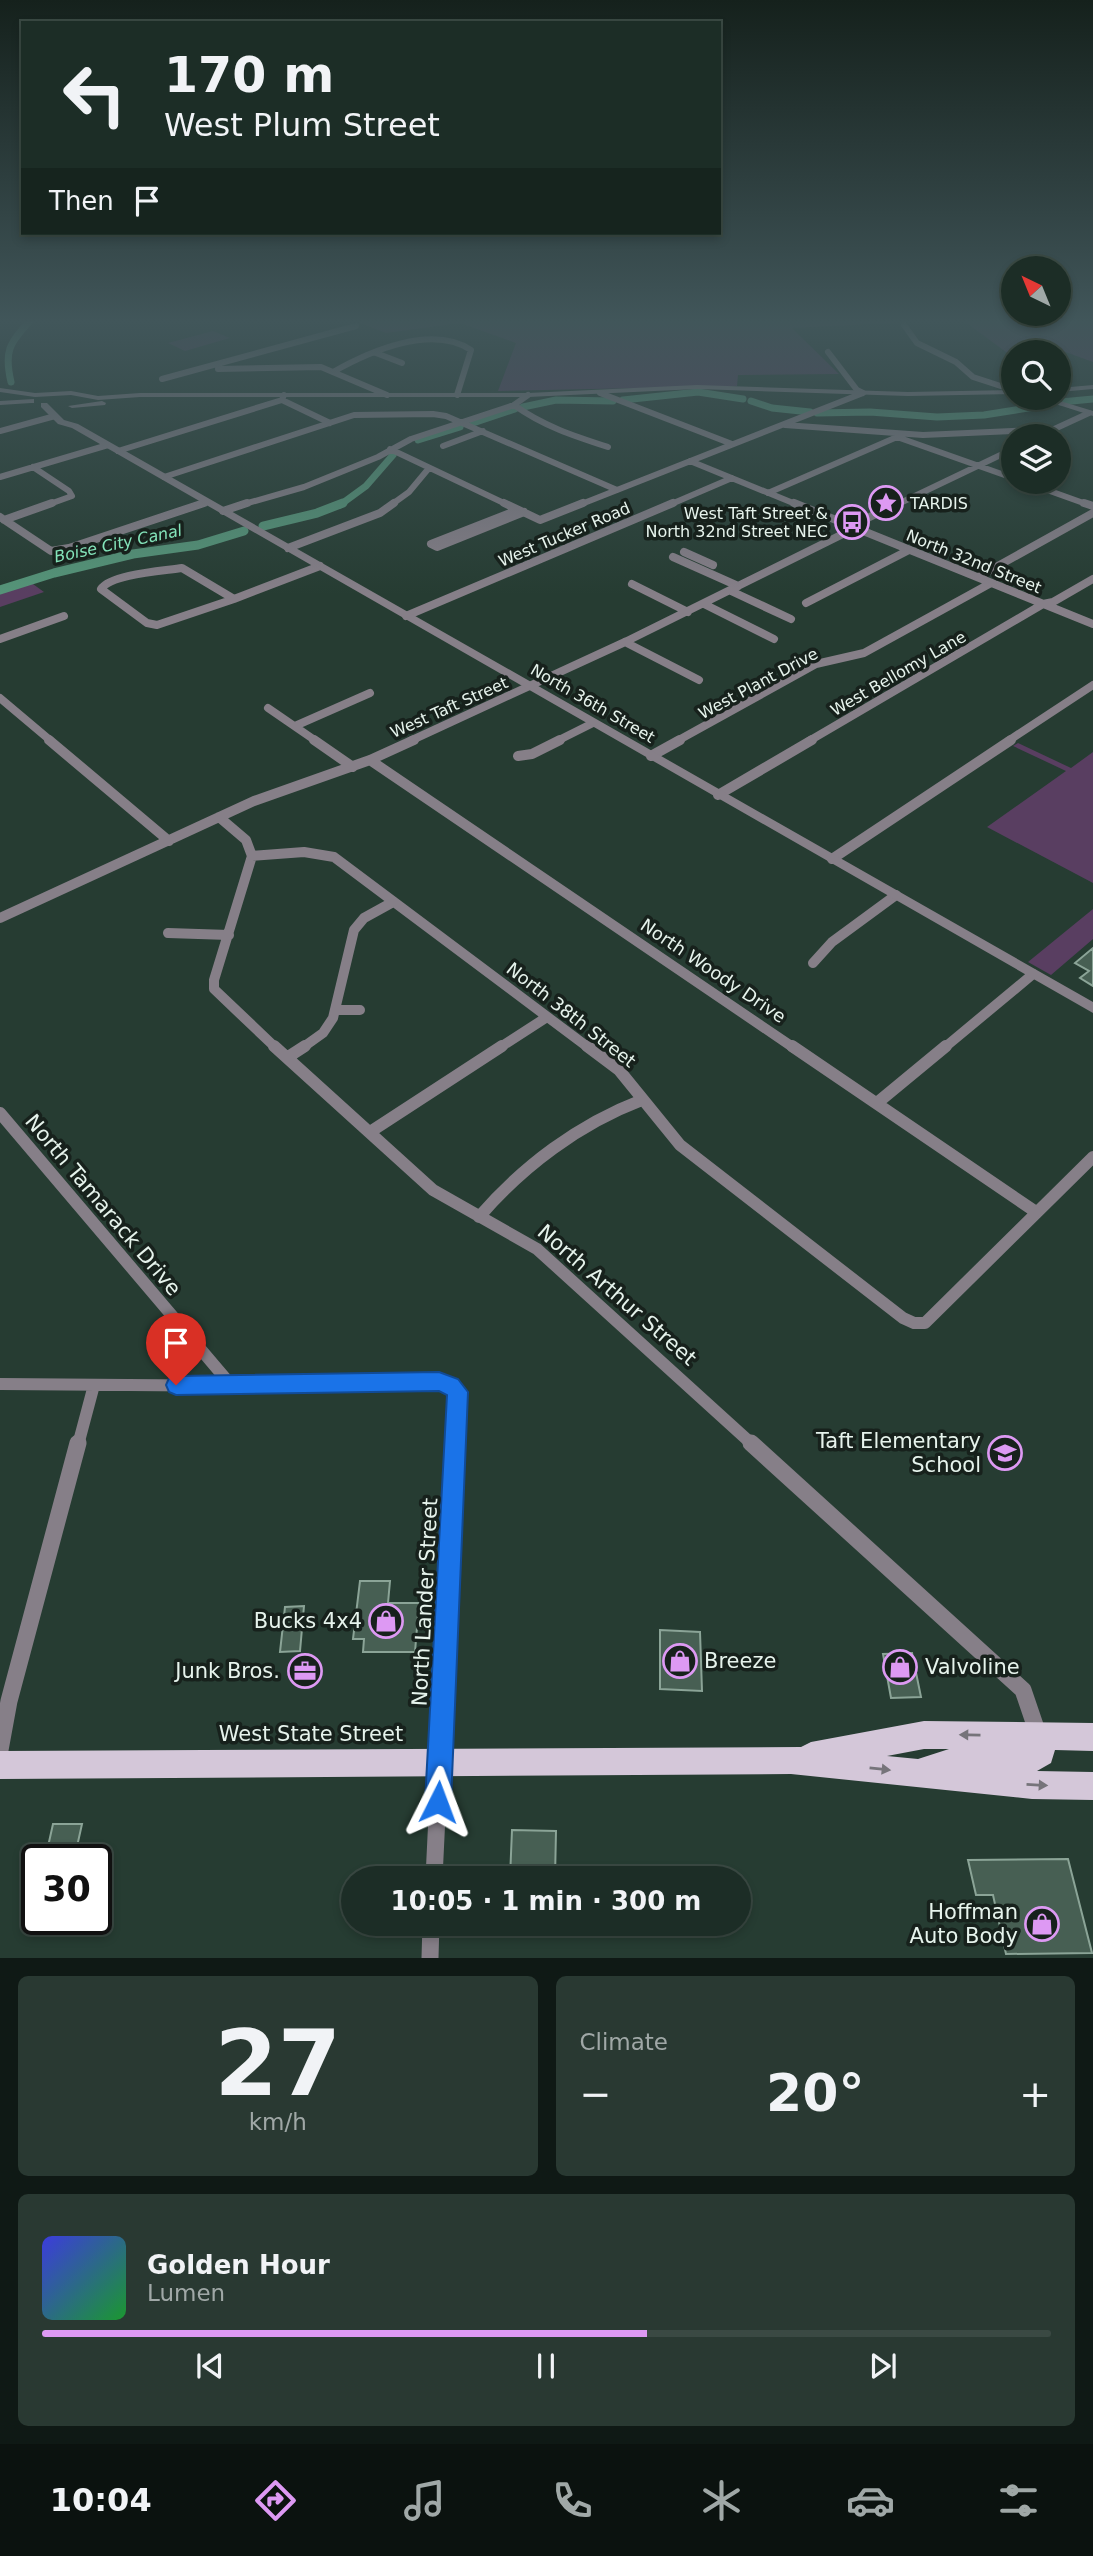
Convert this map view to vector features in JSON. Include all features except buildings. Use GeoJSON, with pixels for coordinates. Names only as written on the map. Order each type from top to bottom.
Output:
{"type":"FeatureCollection","features":[{"type":"Feature","properties":{"kind":"main road","name":"West State Street"},"geometry":{"type":"LineString","coordinates":[[790,1760],[924,1735],[1093,1737]]}},
{"type":"Feature","properties":{"kind":"main road","name":"West State Street"},"geometry":{"type":"LineString","coordinates":[[920,1773],[942,1763],[978,1759],[1029,1760],[1041,1753],[1039,1736]]}},
{"type":"Feature","properties":{"kind":"main road","name":"West State Street"},"geometry":{"type":"LineString","coordinates":[[0,1765],[790,1760],[1032,1785],[1093,1786]]}},
{"type":"Feature","properties":{"kind":"street"},"geometry":{"type":"LineString","coordinates":[[0,430],[56,412]]}},
{"type":"Feature","properties":{"kind":"street","name":"North 36th Street"},"geometry":{"type":"LineString","coordinates":[[64,412],[67,425],[75,426],[1093,1008]]}},
{"type":"Feature","properties":{"kind":"street"},"geometry":{"type":"LineString","coordinates":[[0,477],[113,448],[234,412]]}},
{"type":"Feature","properties":{"kind":"street"},"geometry":{"type":"LineString","coordinates":[[310,412],[330,423]]}},
{"type":"Feature","properties":{"kind":"street"},"geometry":{"type":"LineString","coordinates":[[223,511],[276,493],[304,487],[335,471],[378,457],[390,449],[491,412]]}},
{"type":"Feature","properties":{"kind":"street"},"geometry":{"type":"LineString","coordinates":[[524,412],[557,430],[608,447]]}},
{"type":"Feature","properties":{"kind":"street"},"geometry":{"type":"LineString","coordinates":[[650,412],[732,444]]}},
{"type":"Feature","properties":{"kind":"street"},"geometry":{"type":"LineString","coordinates":[[390,449],[540,520],[814,412]]}},
{"type":"Feature","properties":{"kind":"street"},"geometry":{"type":"LineString","coordinates":[[164,477],[330,423],[370,414],[433,414],[461,422],[617,490]]}},
{"type":"Feature","properties":{"kind":"street"},"geometry":{"type":"LineString","coordinates":[[1067,424],[1091,414]]}},
{"type":"Feature","properties":{"kind":"street"},"geometry":{"type":"LineString","coordinates":[[782,425],[897,435],[1001,432]]}},
{"type":"Feature","properties":{"kind":"street"},"geometry":{"type":"LineString","coordinates":[[443,446],[484,432]]}},
{"type":"Feature","properties":{"kind":"street"},"geometry":{"type":"LineString","coordinates":[[768,493],[897,435],[1001,474]]}},
{"type":"Feature","properties":{"kind":"street","name":"West Taft Street"},"geometry":{"type":"LineString","coordinates":[[0,918],[219,817],[290,787],[370,761],[531,687],[734,589],[849,531],[851,526],[1001,455]]}},
{"type":"Feature","properties":{"kind":"street","name":"North 32nd Street"},"geometry":{"type":"LineString","coordinates":[[690,461],[1093,624]]}},
{"type":"Feature","properties":{"kind":"street"},"geometry":{"type":"LineString","coordinates":[[2,518],[72,496],[69,491],[33,467]]}},
{"type":"Feature","properties":{"kind":"street"},"geometry":{"type":"LineString","coordinates":[[288,548],[380,513],[409,492],[429,468]]}},
{"type":"Feature","properties":{"kind":"street","name":"West Tucker Road"},"geometry":{"type":"LineString","coordinates":[[406,616],[732,478]]}},
{"type":"Feature","properties":{"kind":"street"},"geometry":{"type":"LineString","coordinates":[[1059,494],[1093,506]]}},
{"type":"Feature","properties":{"kind":"street"},"geometry":{"type":"LineString","coordinates":[[2,518],[51,551],[69,548],[207,502]]}},
{"type":"Feature","properties":{"kind":"street"},"geometry":{"type":"LineString","coordinates":[[521,511],[437,547],[431,544],[521,511]]}},
{"type":"Feature","properties":{"kind":"street"},"geometry":{"type":"LineString","coordinates":[[978,577],[1093,513]]}},
{"type":"Feature","properties":{"kind":"street"},"geometry":{"type":"LineString","coordinates":[[806,603],[909,550]]}},
{"type":"Feature","properties":{"kind":"street"},"geometry":{"type":"LineString","coordinates":[[684,552],[713,565]]}},
{"type":"Feature","properties":{"kind":"street"},"geometry":{"type":"LineString","coordinates":[[673,557],[703,570],[791,619]]}},
{"type":"Feature","properties":{"kind":"street"},"geometry":{"type":"LineString","coordinates":[[703,570],[721,561]]}},
{"type":"Feature","properties":{"kind":"street"},"geometry":{"type":"LineString","coordinates":[[234,598],[182,568],[116,579],[103,584],[101,589],[147,623],[158,625],[234,598],[320,566]]}},
{"type":"Feature","properties":{"kind":"street","name":"West Bellomy Lane"},"geometry":{"type":"LineString","coordinates":[[718,794],[1043,604],[1053,603],[1093,579]]}},
{"type":"Feature","properties":{"kind":"street","name":"West Plant Drive"},"geometry":{"type":"LineString","coordinates":[[651,757],[816,664],[864,653],[991,583]]}},
{"type":"Feature","properties":{"kind":"street"},"geometry":{"type":"LineString","coordinates":[[632,584],[688,612]]}},
{"type":"Feature","properties":{"kind":"street"},"geometry":{"type":"LineString","coordinates":[[704,604],[774,639]]}},
{"type":"Feature","properties":{"kind":"street"},"geometry":{"type":"LineString","coordinates":[[0,639],[64,616]]}},
{"type":"Feature","properties":{"kind":"street"},"geometry":{"type":"LineString","coordinates":[[625,642],[699,680]]}},
{"type":"Feature","properties":{"kind":"street"},"geometry":{"type":"LineString","coordinates":[[832,859],[1093,685]]}},
{"type":"Feature","properties":{"kind":"street"},"geometry":{"type":"LineString","coordinates":[[295,726],[370,693]]}},
{"type":"Feature","properties":{"kind":"street"},"geometry":{"type":"LineString","coordinates":[[0,698],[169,841]]}},
{"type":"Feature","properties":{"kind":"street"},"geometry":{"type":"LineString","coordinates":[[268,708],[353,767]]}},
{"type":"Feature","properties":{"kind":"street"},"geometry":{"type":"LineString","coordinates":[[518,757],[532,754],[593,723]]}},
{"type":"Feature","properties":{"kind":"street","name":"North Woody Drive"},"geometry":{"type":"LineString","coordinates":[[370,761],[1036,1212]]}},
{"type":"Feature","properties":{"kind":"street"},"geometry":{"type":"LineString","coordinates":[[219,817],[246,840],[252,856]]}},
{"type":"Feature","properties":{"kind":"street","name":"North 38th Street"},"geometry":{"type":"LineString","coordinates":[[252,856],[325,853],[619,1070],[680,1145],[903,1318],[914,1323],[925,1323],[1036,1212]]}},
{"type":"Feature","properties":{"kind":"street","name":"North Arthur Street"},"geometry":{"type":"LineString","coordinates":[[252,856],[214,980],[214,989],[433,1190],[537,1249],[1023,1690],[1039,1736]]}},
{"type":"Feature","properties":{"kind":"street"},"geometry":{"type":"LineString","coordinates":[[813,963],[832,942],[896,895]]}},
{"type":"Feature","properties":{"kind":"street"},"geometry":{"type":"LineString","coordinates":[[288,1057],[319,1038],[329,1027],[336,1010],[354,928],[369,915],[393,902]]}},
{"type":"Feature","properties":{"kind":"street"},"geometry":{"type":"LineString","coordinates":[[168,933],[229,935]]}},
{"type":"Feature","properties":{"kind":"street"},"geometry":{"type":"LineString","coordinates":[[877,1103],[1033,974]]}},
{"type":"Feature","properties":{"kind":"street"},"geometry":{"type":"LineString","coordinates":[[336,1010],[360,1010]]}},
{"type":"Feature","properties":{"kind":"street"},"geometry":{"type":"LineString","coordinates":[[370,1132],[547,1017]]}},
{"type":"Feature","properties":{"kind":"street"},"geometry":{"type":"LineString","coordinates":[[479,1217],[514,1179],[595,1121],[621,1107],[642,1100]]}},
{"type":"Feature","properties":{"kind":"street","name":"North Tamarack Drive"},"geometry":{"type":"LineString","coordinates":[[0,1113],[231,1385]]}},
{"type":"Feature","properties":{"kind":"street"},"geometry":{"type":"LineString","coordinates":[[1036,1212],[1093,1157]]}},
{"type":"Feature","properties":{"kind":"street","name":"North Lander Street"},"geometry":{"type":"LineString","coordinates":[[231,1385],[439,1382],[451,1385],[457,1392],[435,1866]]}},
{"type":"Feature","properties":{"kind":"street"},"geometry":{"type":"LineString","coordinates":[[0,1384],[231,1385]]}},
{"type":"Feature","properties":{"kind":"street"},"geometry":{"type":"LineString","coordinates":[[0,1750],[9,1701],[94,1385]]}},
{"type":"Feature","properties":{"kind":"street"},"geometry":{"type":"LineString","coordinates":[[430,1958],[431,1936]]}},
{"type":"Feature","properties":{"kind":"shaded area"},"geometry":{"type":"Polygon","coordinates":[[[26,579],[44,592],[0,607],[0,591],[26,579]]]}},
{"type":"Feature","properties":{"kind":"shaded area"},"geometry":{"type":"Polygon","coordinates":[[[1018,743],[1071,768],[1093,752],[1093,883],[987,827],[1066,771],[1013,746],[1018,743]]]}},
{"type":"Feature","properties":{"kind":"shaded area"},"geometry":{"type":"Polygon","coordinates":[[[1093,909],[1093,939],[1051,975],[1028,962],[1093,909]]]}},
{"type":"Feature","properties":{"kind":"waterway","name":"Boise City Canal"},"geometry":{"type":"LineString","coordinates":[[473,423],[505,412]]}},
{"type":"Feature","properties":{"kind":"waterway","name":"Boise City Canal"},"geometry":{"type":"LineString","coordinates":[[817,413],[850,412]]}},
{"type":"Feature","properties":{"kind":"waterway","name":"Boise City Canal"},"geometry":{"type":"LineString","coordinates":[[875,412],[937,417],[1001,412]]}},
{"type":"Feature","properties":{"kind":"waterway","name":"Boise City Canal"},"geometry":{"type":"LineString","coordinates":[[418,440],[460,427]]}},
{"type":"Feature","properties":{"kind":"waterway","name":"Boise City Canal"},"geometry":{"type":"LineString","coordinates":[[342,503],[366,486],[393,455]]}},
{"type":"Feature","properties":{"kind":"waterway","name":"Boise City Canal"},"geometry":{"type":"LineString","coordinates":[[263,526],[317,513],[342,503]]}},
{"type":"Feature","properties":{"kind":"waterway","name":"Boise City Canal"},"geometry":{"type":"LineString","coordinates":[[0,590],[54,573],[133,554],[198,545],[244,531]]}},
{"type":"Feature","properties":{"kind":"place","name":"TARDIS"},"geometry":{"type":"Point","coordinates":[886,503]}},
{"type":"Feature","properties":{"kind":"place","name":"West Taft Street & North 32nd Street NEC"},"geometry":{"type":"Point","coordinates":[852,522]}},
{"type":"Feature","properties":{"kind":"place","name":"Taft Elementary School"},"geometry":{"type":"Point","coordinates":[1005,1453]}},
{"type":"Feature","properties":{"kind":"place","name":"Bucks 4x4"},"geometry":{"type":"Point","coordinates":[386,1621]}},
{"type":"Feature","properties":{"kind":"place","name":"Breeze"},"geometry":{"type":"Point","coordinates":[680,1661]}},
{"type":"Feature","properties":{"kind":"place","name":"Valvoline"},"geometry":{"type":"Point","coordinates":[900,1667]}},
{"type":"Feature","properties":{"kind":"place","name":"Junk Bros."},"geometry":{"type":"Point","coordinates":[305,1671]}},
{"type":"Feature","properties":{"kind":"place","name":"Hoffman Auto Body"},"geometry":{"type":"Point","coordinates":[1042,1924]}},
{"type":"Feature","properties":{"kind":"route"},"geometry":{"type":"LineString","coordinates":[[176,1385],[439,1382],[451,1385],[457,1392],[438,1802]]}}]}
